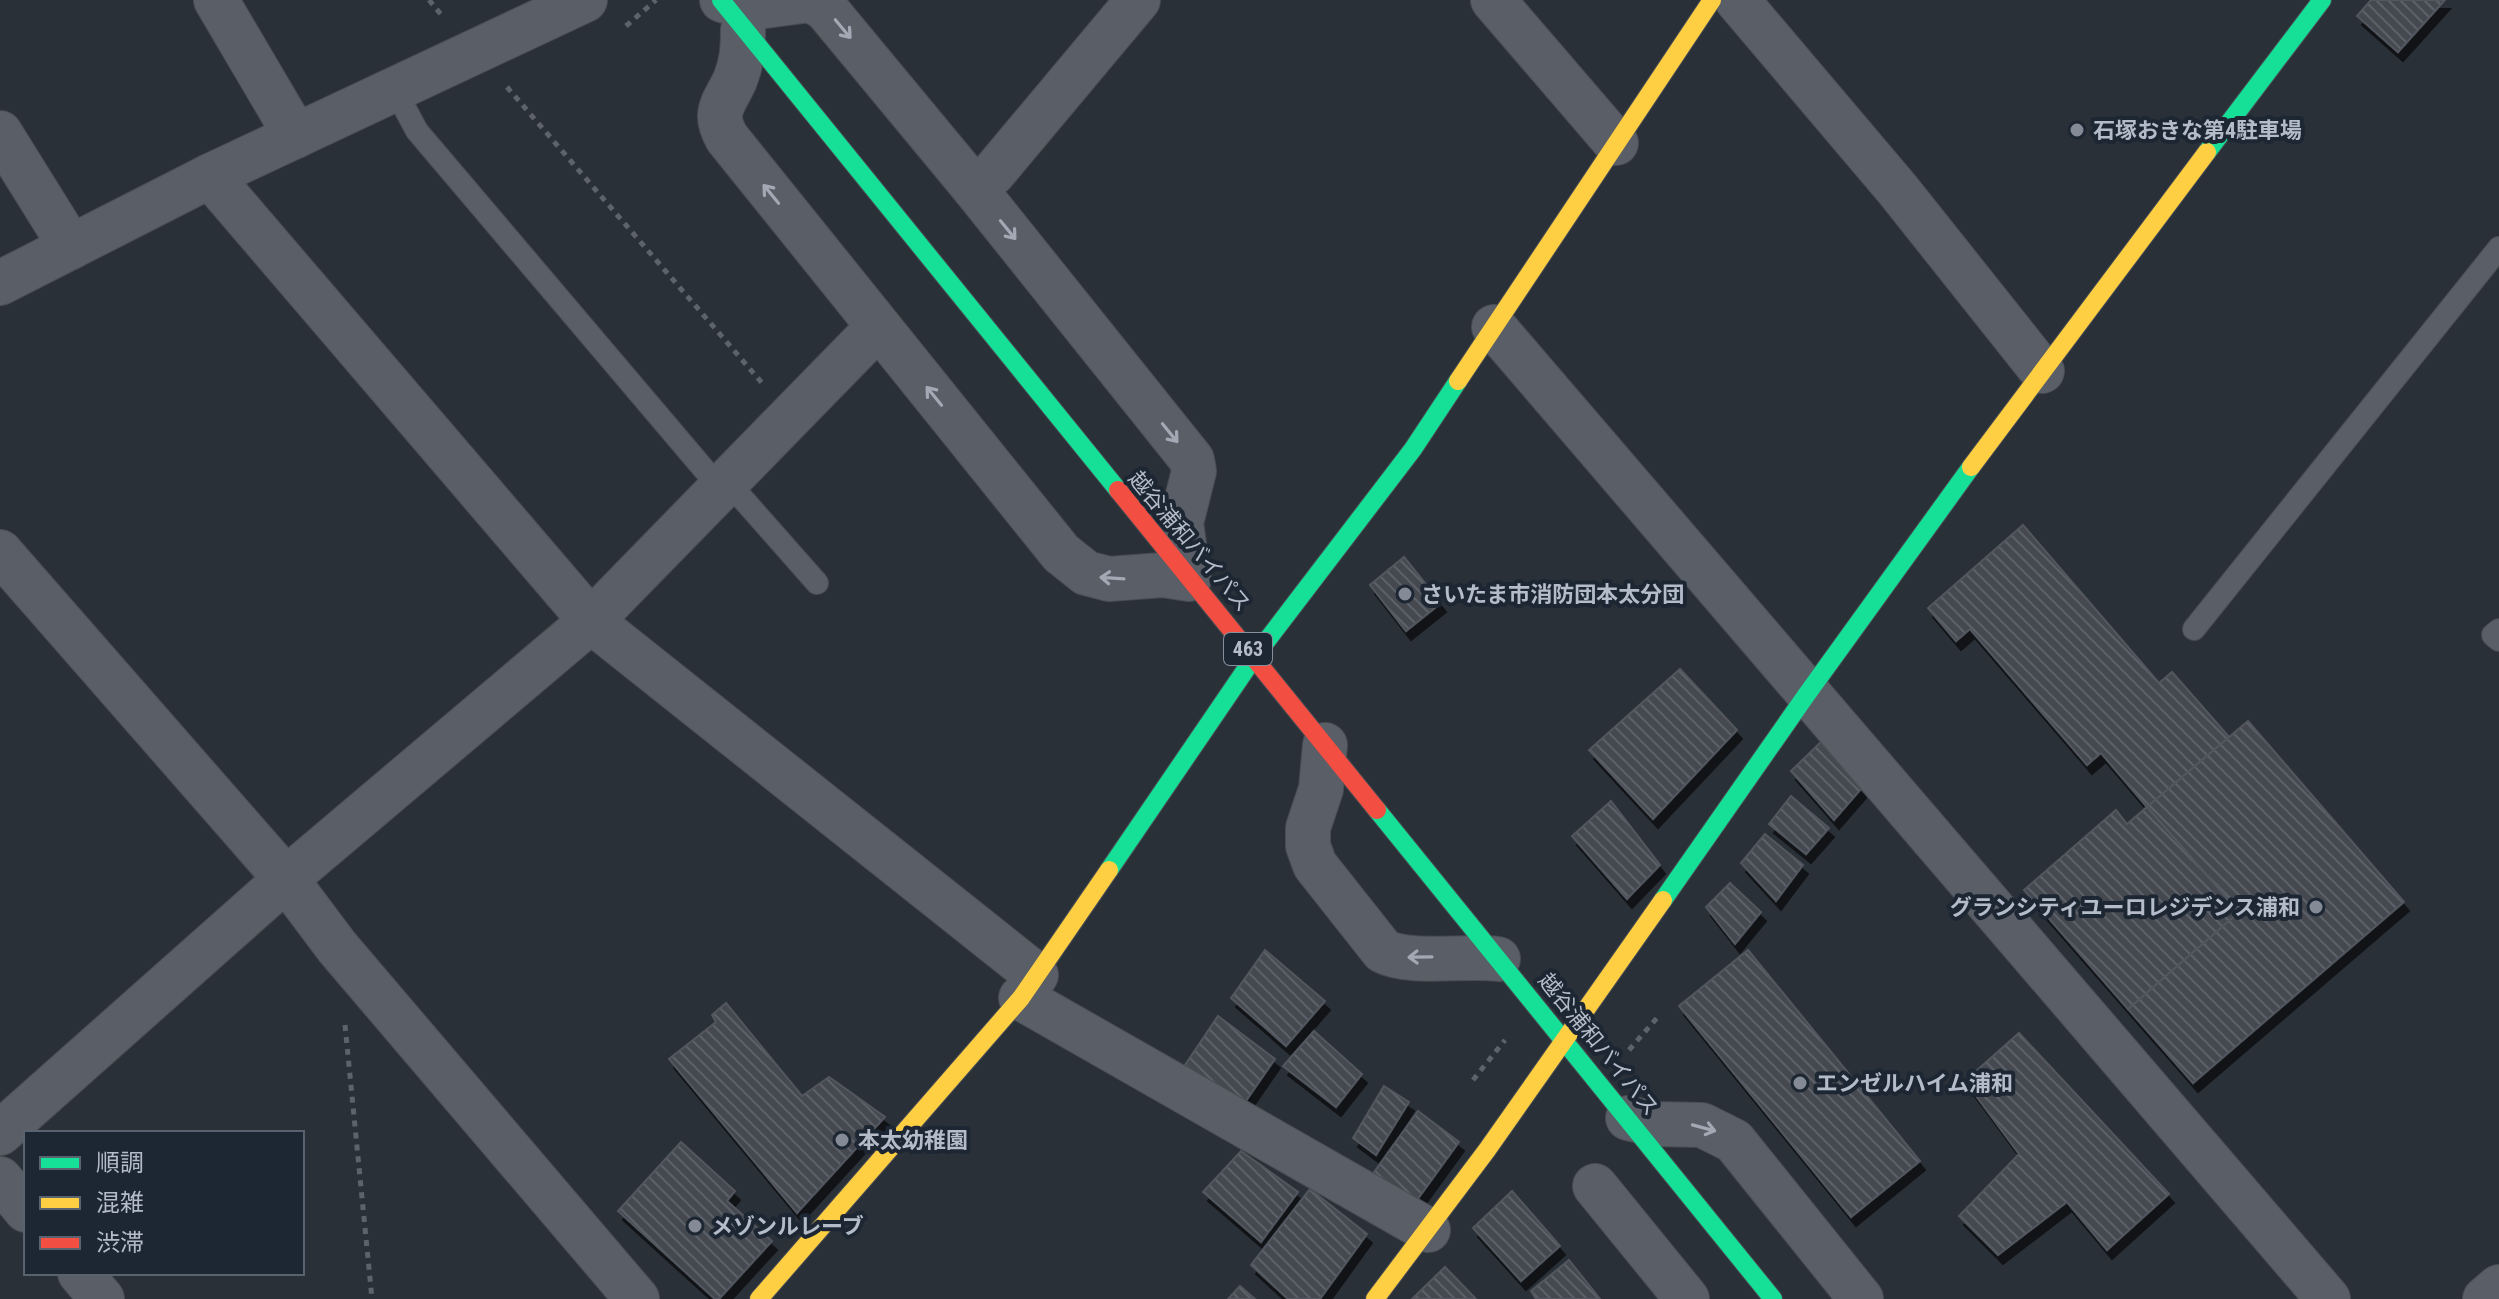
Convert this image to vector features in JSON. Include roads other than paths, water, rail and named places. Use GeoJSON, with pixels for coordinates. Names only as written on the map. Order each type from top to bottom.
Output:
{"type":"FeatureCollection","features":[{"type":"Feature","properties":{"kind":"main road"},"geometry":{"type":"LineString","coordinates":[[759,1299],[1028,986],[1255,656],[1413,449],[1712,0]]}},
{"type":"Feature","properties":{"kind":"main road"},"geometry":{"type":"LineString","coordinates":[[1375,1299],[1565,1042],[1808,693],[2042,371],[2322,0]]}},
{"type":"Feature","properties":{"kind":"main road","name":"越谷浦和バイパス"},"geometry":{"type":"LineString","coordinates":[[729,10],[1628,1118],[1741,1282],[1773,1299]]}},
{"type":"Feature","properties":{"kind":"street"},"geometry":{"type":"LineString","coordinates":[[216,0],[296,136]]}},
{"type":"Feature","properties":{"kind":"street"},"geometry":{"type":"LineString","coordinates":[[0,283],[210,176],[585,0]]}},
{"type":"Feature","properties":{"kind":"street"},"geometry":{"type":"LineString","coordinates":[[810,0],[825,8],[975,189],[1192,460],[1194,471],[1181,523],[1189,579],[1163,575],[1109,579],[1086,573],[1061,553],[878,327],[719,124],[721,105],[735,80],[743,53],[729,10],[810,0]]}},
{"type":"Feature","properties":{"kind":"street"},"geometry":{"type":"LineString","coordinates":[[975,189],[994,172],[1138,0]]}},
{"type":"Feature","properties":{"kind":"street"},"geometry":{"type":"LineString","coordinates":[[1493,0],[1616,143]]}},
{"type":"Feature","properties":{"kind":"street"},"geometry":{"type":"LineString","coordinates":[[1737,0],[1898,190],[2042,371]]}},
{"type":"Feature","properties":{"kind":"street"},"geometry":{"type":"LineString","coordinates":[[0,133],[71,247]]}},
{"type":"Feature","properties":{"kind":"street"},"geometry":{"type":"LineString","coordinates":[[210,176],[591,621],[1028,986],[1428,1230]]}},
{"type":"Feature","properties":{"kind":"street"},"geometry":{"type":"LineString","coordinates":[[0,1133],[286,879],[591,621],[878,327]]}},
{"type":"Feature","properties":{"kind":"street"},"geometry":{"type":"LineString","coordinates":[[1494,327],[2328,1299]]}},
{"type":"Feature","properties":{"kind":"street"},"geometry":{"type":"LineString","coordinates":[[0,552],[286,879],[337,947],[637,1299]]}},
{"type":"Feature","properties":{"kind":"street"},"geometry":{"type":"LineString","coordinates":[[1325,745],[1322,780],[1308,828],[1308,846],[1315,865],[1383,951],[1396,957],[1474,956],[1498,959]]}},
{"type":"Feature","properties":{"kind":"street"},"geometry":{"type":"LineString","coordinates":[[1628,1118],[1654,1124],[1702,1125],[1734,1141],[1861,1299]]}},
{"type":"Feature","properties":{"kind":"street"},"geometry":{"type":"LineString","coordinates":[[0,1179],[24,1208]]}},
{"type":"Feature","properties":{"kind":"street"},"geometry":{"type":"LineString","coordinates":[[1595,1186],[1687,1299]]}},
{"type":"Feature","properties":{"kind":"street"},"geometry":{"type":"LineString","coordinates":[[82,1275],[102,1299]]}},
{"type":"Feature","properties":{"kind":"street"},"geometry":{"type":"LineString","coordinates":[[2485,1299],[2499,1287]]}},
{"type":"Feature","properties":{"kind":"lane"},"geometry":{"type":"LineString","coordinates":[[395,90],[417,131],[708,474],[727,481],[817,583]]}},
{"type":"Feature","properties":{"kind":"lane"},"geometry":{"type":"LineString","coordinates":[[2194,629],[2499,248]]}},
{"type":"Feature","properties":{"kind":"lane"},"geometry":{"type":"LineString","coordinates":[[2499,630],[2493,635],[2499,640]]}},
{"type":"Feature","properties":{"kind":"place","name":"石塚おきな第4駐車場"},"geometry":{"type":"Point","coordinates":[2077,130]}},
{"type":"Feature","properties":{"kind":"place","name":"さいたま市消防団本太分団"},"geometry":{"type":"Point","coordinates":[1405,594]}},
{"type":"Feature","properties":{"kind":"place","name":"グランシティユーロレジデンス浦和"},"geometry":{"type":"Point","coordinates":[2316,907]}},
{"type":"Feature","properties":{"kind":"place","name":"エンゼルハイム浦和"},"geometry":{"type":"Point","coordinates":[1800,1083]}},
{"type":"Feature","properties":{"kind":"place","name":"本太幼稚園"},"geometry":{"type":"Point","coordinates":[842,1140]}},
{"type":"Feature","properties":{"kind":"place","name":"メゾンルレーブ"},"geometry":{"type":"Point","coordinates":[695,1226]}}]}
